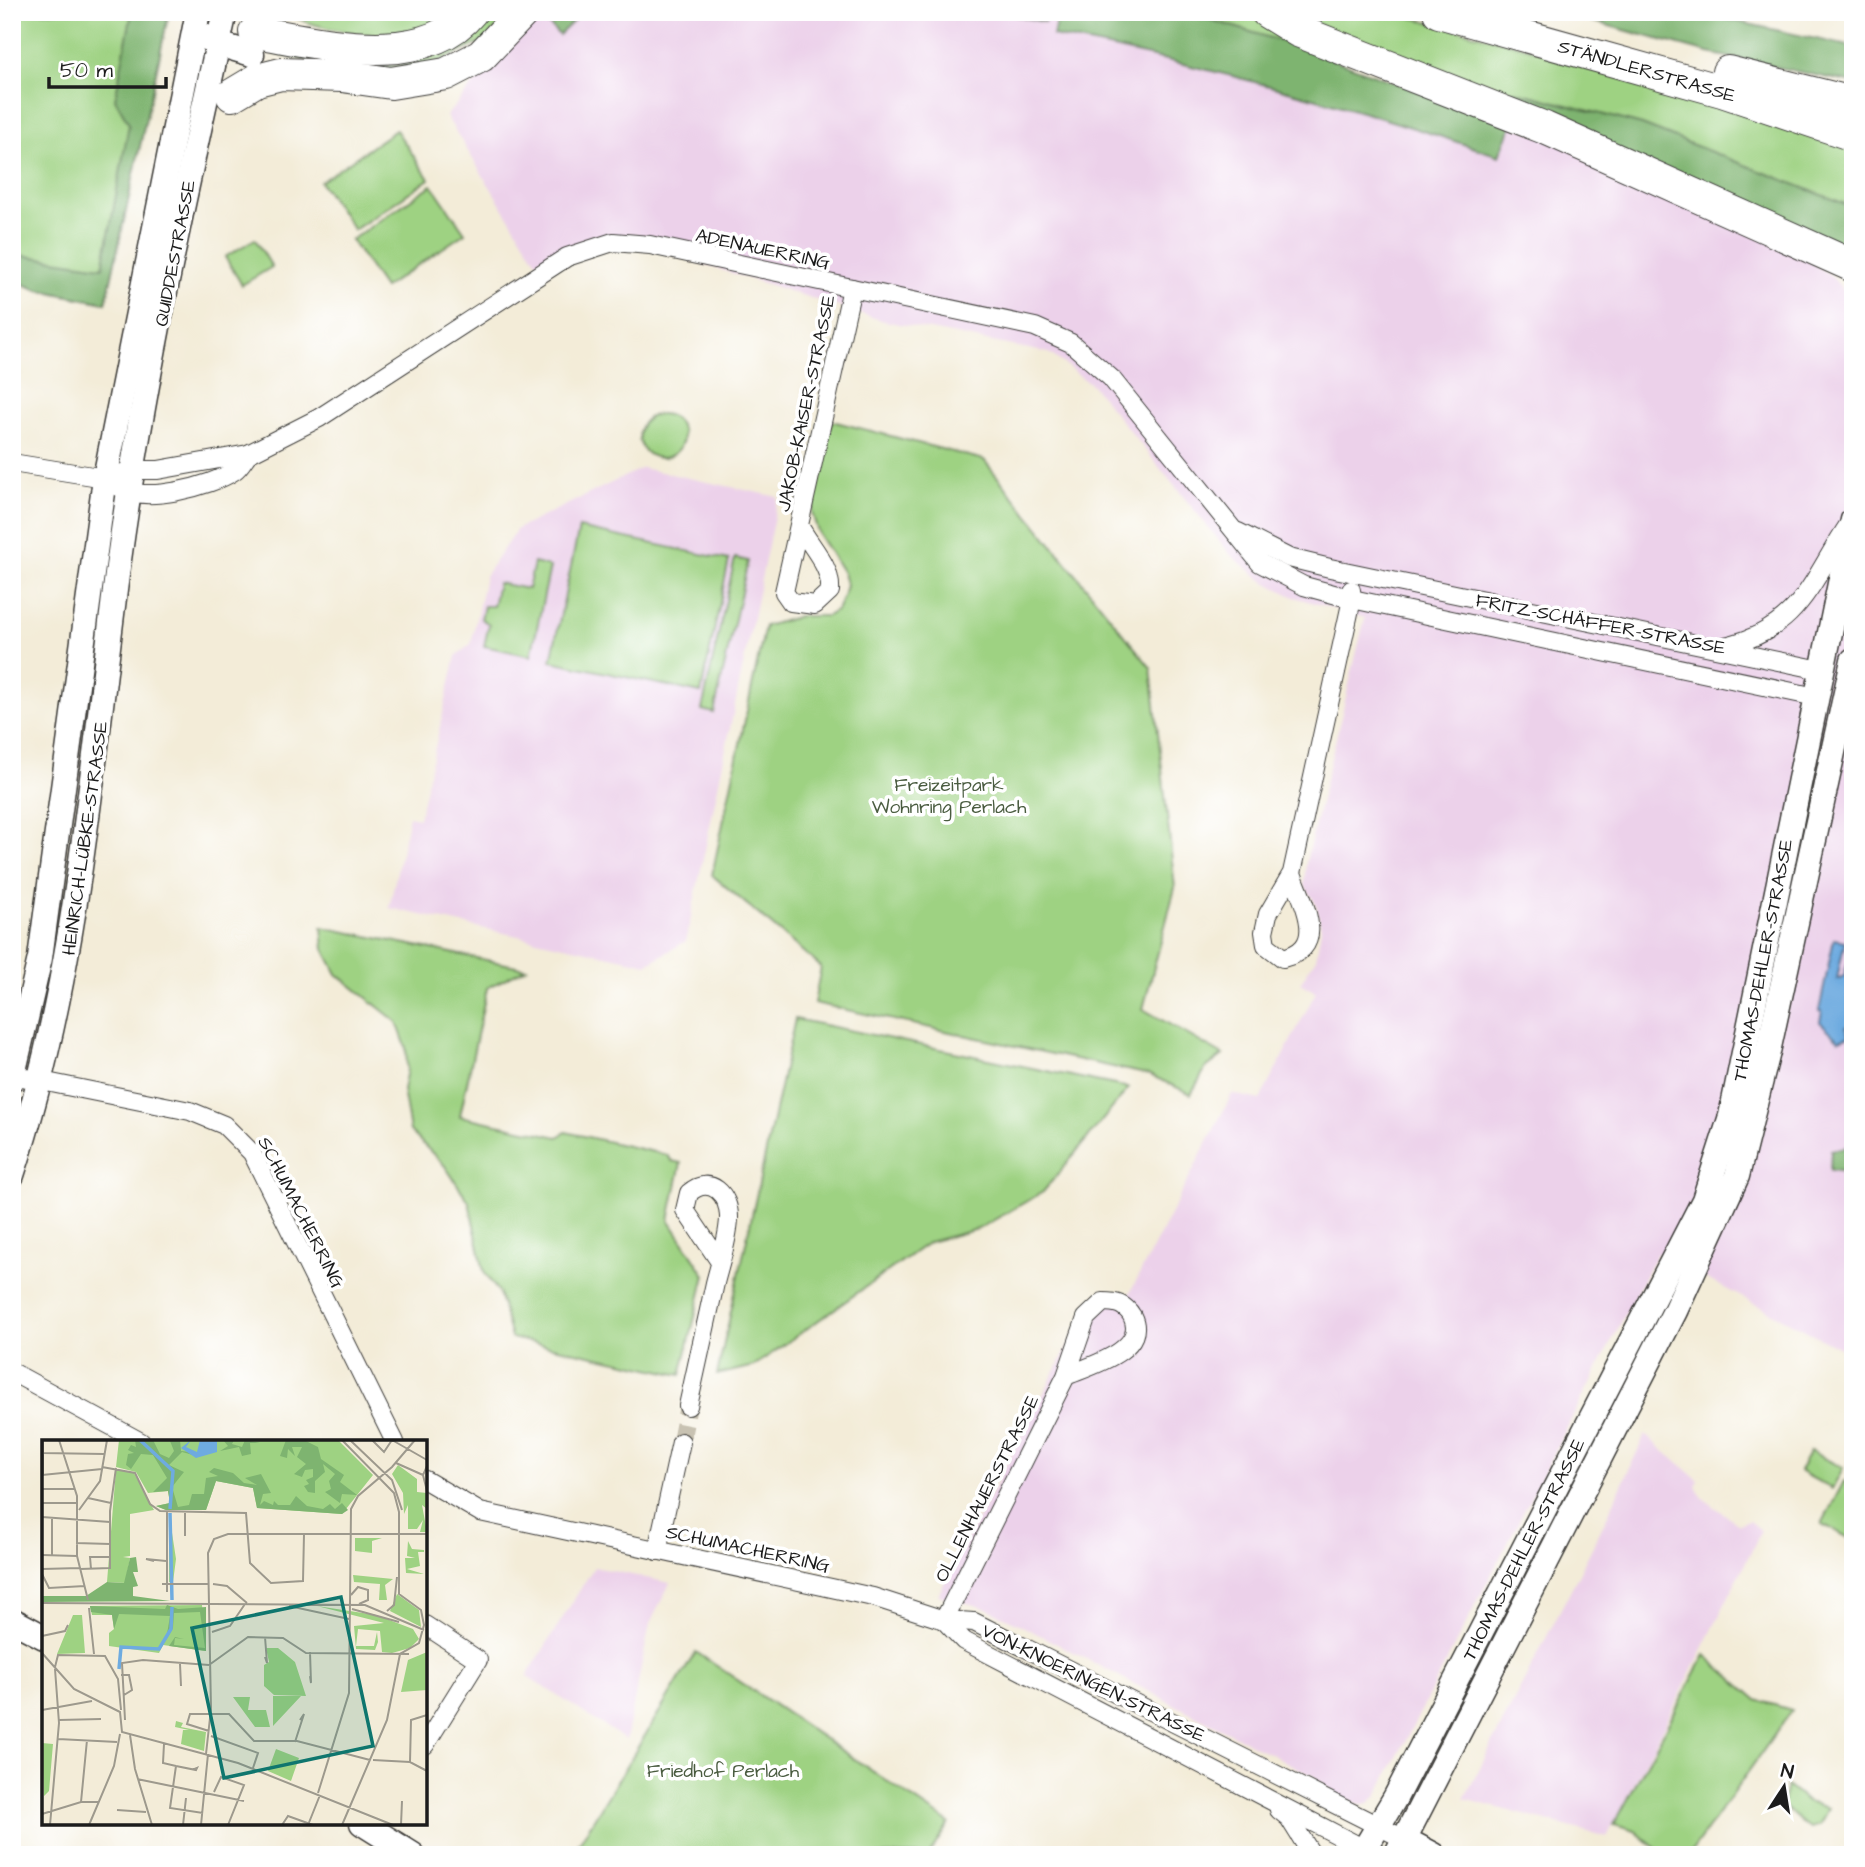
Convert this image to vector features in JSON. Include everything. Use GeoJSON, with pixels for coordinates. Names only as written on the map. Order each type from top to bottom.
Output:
{"type":"FeatureCollection","features":[{"type":"Feature","properties":{"kind":"highway"},"geometry":{"type":"LineString","coordinates":[[261,33],[385,49],[416,44],[444,33],[471,12]]}},
{"type":"Feature","properties":{"kind":"highway"},"geometry":{"type":"LineString","coordinates":[[232,95],[257,80],[281,74],[342,76],[391,83],[446,74],[481,56],[523,12]]}},
{"type":"Feature","properties":{"kind":"highway"},"geometry":{"type":"LineString","coordinates":[[1267,12],[1298,32],[1545,128],[1853,266]]}},
{"type":"Feature","properties":{"kind":"highway","name":"STÄNDLERSTRASSE"},"geometry":{"type":"LineString","coordinates":[[1439,12],[1722,91],[1853,135]]}},
{"type":"Feature","properties":{"kind":"highway","name":"STÄNDLERSTRASSE"},"geometry":{"type":"LineString","coordinates":[[1509,12],[1853,103]]}},
{"type":"Feature","properties":{"kind":"highway"},"geometry":{"type":"LineString","coordinates":[[261,33],[342,76]]}},
{"type":"Feature","properties":{"kind":"highway"},"geometry":{"type":"LineString","coordinates":[[1779,233],[1833,271],[1853,290]]}},
{"type":"Feature","properties":{"kind":"main road"},"geometry":{"type":"LineString","coordinates":[[196,21],[221,28],[261,33]]}},
{"type":"Feature","properties":{"kind":"main road","name":"QUIDDESTRASSE"},"geometry":{"type":"LineString","coordinates":[[105,478],[196,21]]}},
{"type":"Feature","properties":{"kind":"main road","name":"QUIDDESTRASSE"},"geometry":{"type":"LineString","coordinates":[[129,495],[198,133],[221,28]]}},
{"type":"Feature","properties":{"kind":"main road"},"geometry":{"type":"LineString","coordinates":[[198,133],[232,95]]}},
{"type":"Feature","properties":{"kind":"main road","name":"HEINRICH-LÜBKE-STRASSE"},"geometry":{"type":"LineString","coordinates":[[13,1076],[40,958],[105,478]]}},
{"type":"Feature","properties":{"kind":"main road","name":"HEINRICH-LÜBKE-STRASSE"},"geometry":{"type":"LineString","coordinates":[[12,1175],[42,1080],[70,946],[129,495]]}},
{"type":"Feature","properties":{"kind":"main road","name":"THOMAS-DEHLER-STRASSE"},"geometry":{"type":"LineString","coordinates":[[1367,1853],[1378,1826],[1704,1200],[1729,1125],[1853,519]]}},
{"type":"Feature","properties":{"kind":"main road","name":"FRITZ-SCHÄFFER-STRASSE"},"geometry":{"type":"LineString","coordinates":[[1821,670],[1852,671]]}},
{"type":"Feature","properties":{"kind":"main road","name":"THOMAS-DEHLER-STRASSE"},"geometry":{"type":"LineString","coordinates":[[1400,1847],[1724,1210],[1749,1136],[1848,703],[1852,671]]}},
{"type":"Feature","properties":{"kind":"main road","name":"FRITZ-SCHÄFFER-STRASSE"},"geometry":{"type":"LineString","coordinates":[[1816,697],[1848,703]]}},
{"type":"Feature","properties":{"kind":"main road"},"geometry":{"type":"LineString","coordinates":[[1681,1242],[1683,1253],[1690,1261],[1702,1256]]}},
{"type":"Feature","properties":{"kind":"main road"},"geometry":{"type":"LineString","coordinates":[[12,1620],[42,1636]]}},
{"type":"Feature","properties":{"kind":"main road"},"geometry":{"type":"LineString","coordinates":[[370,1825],[412,1855]]}},
{"type":"Feature","properties":{"kind":"main road"},"geometry":{"type":"LineString","coordinates":[[1400,1847],[1434,1855]]}},
{"type":"Feature","properties":{"kind":"street","name":"ADENAUERRING"},"geometry":{"type":"LineString","coordinates":[[105,478],[134,470],[158,470],[248,454],[319,418],[542,272],[588,248],[613,242],[650,245],[1035,327],[1071,342],[1111,378],[1235,531],[1242,544],[1268,568],[1304,586],[1353,599]]}},
{"type":"Feature","properties":{"kind":"street","name":"JAKOB-KAISER-STRASSE"},"geometry":{"type":"LineString","coordinates":[[800,527],[852,288]]}},
{"type":"Feature","properties":{"kind":"street","name":"ADENAUERRING"},"geometry":{"type":"LineString","coordinates":[[129,495],[153,495],[212,481],[236,470],[248,454]]}},
{"type":"Feature","properties":{"kind":"street"},"geometry":{"type":"LineString","coordinates":[[12,463],[105,478],[129,495]]}},
{"type":"Feature","properties":{"kind":"street"},"geometry":{"type":"LineString","coordinates":[[1720,647],[1755,639],[1784,621],[1812,586],[1853,519]]}},
{"type":"Feature","properties":{"kind":"street","name":"ADENAUERRING"},"geometry":{"type":"LineString","coordinates":[[1235,531],[1289,558],[1348,572]]}},
{"type":"Feature","properties":{"kind":"street"},"geometry":{"type":"LineString","coordinates":[[1292,873],[1353,599],[1348,572]]}},
{"type":"Feature","properties":{"kind":"street","name":"FRITZ-SCHÄFFER-STRASSE"},"geometry":{"type":"LineString","coordinates":[[1348,572],[1821,670]]}},
{"type":"Feature","properties":{"kind":"street","name":"FRITZ-SCHÄFFER-STRASSE"},"geometry":{"type":"LineString","coordinates":[[1353,599],[1816,697]]}},
{"type":"Feature","properties":{"kind":"street","name":"SCHUMACHERRING"},"geometry":{"type":"LineString","coordinates":[[13,1076],[190,1111],[224,1125],[240,1138],[251,1153],[394,1440]]}},
{"type":"Feature","properties":{"kind":"street"},"geometry":{"type":"LineString","coordinates":[[688,1406],[720,1262]]}},
{"type":"Feature","properties":{"kind":"street","name":"OLLENHAUERSTRASSE"},"geometry":{"type":"LineString","coordinates":[[944,1620],[1066,1376],[1086,1318],[1094,1307],[1103,1302],[1116,1302],[1125,1307],[1136,1333],[1130,1345],[1066,1376]]}},
{"type":"Feature","properties":{"kind":"street"},"geometry":{"type":"LineString","coordinates":[[12,1372],[137,1440]]}},
{"type":"Feature","properties":{"kind":"street"},"geometry":{"type":"LineString","coordinates":[[657,1550],[681,1442]]}},
{"type":"Feature","properties":{"kind":"street","name":"SCHUMACHERRING"},"geometry":{"type":"LineString","coordinates":[[427,1481],[480,1512],[873,1597],[944,1620]]}},
{"type":"Feature","properties":{"kind":"street","name":"VON-KNOERINGEN-STRASSE"},"geometry":{"type":"LineString","coordinates":[[944,1620],[974,1622],[1378,1826]]}},
{"type":"Feature","properties":{"kind":"street","name":"VON-KNOERINGEN-STRASSE"},"geometry":{"type":"LineString","coordinates":[[944,1620],[964,1641],[1367,1853]]}},
{"type":"Feature","properties":{"kind":"street"},"geometry":{"type":"LineString","coordinates":[[427,1626],[478,1660],[427,1742]]}},
{"type":"Feature","properties":{"kind":"street","name":"VON-KNOERINGEN-STRASSE"},"geometry":{"type":"LineString","coordinates":[[1261,1795],[1289,1818],[1312,1855]]}},
{"type":"Feature","properties":{"kind":"street"},"geometry":{"type":"LineString","coordinates":[[1378,1826],[1400,1847]]}},
{"type":"Feature","properties":{"kind":"shaded area"},"geometry":{"type":"Polygon","coordinates":[[[537,12],[1185,12],[1541,136],[1795,251],[1831,276],[1847,294],[1853,310],[1853,1355],[1657,1253],[1377,1796],[1369,1804],[1360,1805],[1334,1794],[1313,1776],[989,1609],[938,1595],[1075,1333],[1115,1295],[1129,1295],[1232,1094],[1260,1100],[1316,992],[1300,983],[1316,958],[1321,929],[1316,904],[1304,885],[1306,862],[1365,618],[1294,597],[1262,580],[1231,555],[1092,385],[1049,353],[884,321],[649,247],[590,246],[542,270],[446,116],[537,12]]]}},
{"type":"Feature","properties":{"kind":"shaded area"},"geometry":{"type":"Polygon","coordinates":[[[642,468],[778,497],[686,941],[647,964],[389,908],[409,816],[419,818],[456,656],[471,644],[485,576],[517,529],[642,468]]]}},
{"type":"Feature","properties":{"kind":"shaded area"},"geometry":{"type":"Polygon","coordinates":[[[1645,1435],[1699,1480],[1696,1486],[1703,1498],[1738,1524],[1749,1521],[1761,1531],[1684,1687],[1607,1837],[1464,1799],[1596,1540],[1645,1435]]]}},
{"type":"Feature","properties":{"kind":"shaded area"},"geometry":{"type":"Polygon","coordinates":[[[594,1567],[670,1583],[650,1624],[626,1740],[527,1676],[594,1567]]]}},
{"type":"Feature","properties":{"kind":"green space"},"geometry":{"type":"Polygon","coordinates":[[[12,12],[169,12],[106,303],[39,290],[12,280],[12,12]]]}},
{"type":"Feature","properties":{"kind":"green space"},"geometry":{"type":"Polygon","coordinates":[[[132,12],[169,12],[106,303],[39,290],[12,280],[12,254],[103,267],[129,124],[115,99],[132,12]]]}},
{"type":"Feature","properties":{"kind":"green space"},"geometry":{"type":"Polygon","coordinates":[[[287,12],[455,12],[410,34],[383,35],[328,28],[287,12]]]}},
{"type":"Feature","properties":{"kind":"green space"},"geometry":{"type":"Polygon","coordinates":[[[487,12],[510,12],[487,40],[416,72],[341,68],[253,49],[253,42],[341,60],[388,65],[417,62],[487,12]]]}},
{"type":"Feature","properties":{"kind":"green space"},"geometry":{"type":"Polygon","coordinates":[[[537,12],[583,12],[559,35],[537,12]]]}},
{"type":"Feature","properties":{"kind":"green space"},"geometry":{"type":"Polygon","coordinates":[[[1000,12],[1185,12],[1290,44],[1512,125],[1499,156],[1278,88],[1110,47],[1053,36],[1057,16],[1046,13],[1044,22],[1000,12]]]}},
{"type":"Feature","properties":{"kind":"green space"},"geometry":{"type":"Polygon","coordinates":[[[1185,12],[1252,12],[1290,44],[1185,12]]]}},
{"type":"Feature","properties":{"kind":"green space"},"geometry":{"type":"Polygon","coordinates":[[[1285,12],[1391,12],[1559,56],[1853,147],[1853,207],[1642,125],[1514,91],[1509,102],[1285,12]]]}},
{"type":"Feature","properties":{"kind":"green space"},"geometry":{"type":"Polygon","coordinates":[[[1558,12],[1694,12],[1853,47],[1853,83],[1708,53],[1558,12]]]}},
{"type":"Feature","properties":{"kind":"green space"},"geometry":{"type":"Polygon","coordinates":[[[1514,91],[1642,125],[1853,207],[1853,255],[1509,102],[1514,91]]]}},
{"type":"Feature","properties":{"kind":"green space"},"geometry":{"type":"Polygon","coordinates":[[[396,130],[429,179],[354,230],[320,182],[396,130]]]}},
{"type":"Feature","properties":{"kind":"green space"},"geometry":{"type":"Polygon","coordinates":[[[432,185],[465,233],[384,288],[351,240],[432,185]]]}},
{"type":"Feature","properties":{"kind":"green space"},"geometry":{"type":"Polygon","coordinates":[[[255,239],[272,267],[242,285],[225,257],[255,239]]]}},
{"type":"Feature","properties":{"kind":"green space"},"geometry":{"type":"Polygon","coordinates":[[[661,414],[670,415],[677,420],[682,427],[682,445],[677,452],[670,457],[661,458],[652,457],[645,452],[640,445],[639,436],[640,427],[645,420],[652,415],[661,414]]]}},
{"type":"Feature","properties":{"kind":"green space","name":"Freizeitpark Wohnring Perlach"},"geometry":{"type":"Polygon","coordinates":[[[832,421],[984,460],[1151,668],[1175,888],[1143,1009],[1223,1055],[1206,1068],[1191,1094],[1150,1075],[814,1003],[821,967],[712,875],[765,626],[801,616],[827,616],[837,610],[843,597],[846,584],[843,573],[819,535],[812,513],[832,421]]]}},
{"type":"Feature","properties":{"kind":"green space"},"geometry":{"type":"Polygon","coordinates":[[[579,528],[729,560],[701,693],[551,661],[579,528]]]}},
{"type":"Feature","properties":{"kind":"green space"},"geometry":{"type":"Polygon","coordinates":[[[735,558],[748,561],[714,713],[702,710],[735,558]]]}},
{"type":"Feature","properties":{"kind":"green space"},"geometry":{"type":"Polygon","coordinates":[[[534,563],[550,567],[531,656],[484,646],[489,624],[481,619],[484,606],[493,606],[498,583],[528,589],[534,563]]]}},
{"type":"Feature","properties":{"kind":"green space"},"geometry":{"type":"Polygon","coordinates":[[[322,927],[526,968],[487,988],[460,1116],[558,1137],[566,1132],[667,1155],[672,1161],[681,1163],[669,1220],[705,1275],[681,1375],[511,1338],[499,1293],[484,1272],[469,1202],[445,1166],[410,1131],[403,1090],[407,1069],[406,1047],[397,1022],[337,974],[324,949],[322,927]]]}},
{"type":"Feature","properties":{"kind":"green space"},"geometry":{"type":"Polygon","coordinates":[[[795,1019],[1129,1088],[1043,1192],[978,1229],[929,1242],[754,1366],[717,1375],[795,1019]]]}},
{"type":"Feature","properties":{"kind":"green space"},"geometry":{"type":"Polygon","coordinates":[[[1853,1146],[1853,1173],[1830,1170],[1831,1150],[1853,1146]]]}},
{"type":"Feature","properties":{"kind":"green space"},"geometry":{"type":"Polygon","coordinates":[[[1810,1451],[1843,1468],[1832,1489],[1799,1471],[1810,1451]]]}},
{"type":"Feature","properties":{"kind":"green space"},"geometry":{"type":"Polygon","coordinates":[[[1844,1481],[1853,1486],[1853,1540],[1822,1524],[1844,1481]]]}},
{"type":"Feature","properties":{"kind":"green space","name":"Friedhof Perlach"},"geometry":{"type":"Polygon","coordinates":[[[696,1652],[949,1823],[929,1855],[572,1855],[696,1652]]]}},
{"type":"Feature","properties":{"kind":"green space"},"geometry":{"type":"Polygon","coordinates":[[[1705,1655],[1757,1700],[1792,1710],[1689,1855],[1664,1855],[1635,1831],[1614,1825],[1705,1655]]]}},
{"type":"Feature","properties":{"kind":"green space"},"geometry":{"type":"Polygon","coordinates":[[[1787,1786],[1807,1802],[1828,1808],[1820,1825],[1811,1828],[1782,1805],[1787,1786]]]}},
{"type":"Feature","properties":{"kind":"water"},"geometry":{"type":"Polygon","coordinates":[[[1834,939],[1845,941],[1837,979],[1844,976],[1853,944],[1853,1025],[1846,1027],[1850,1036],[1839,1040],[1820,1022],[1822,1011],[1819,1011],[1834,939]]]}},
{"type":"Feature","properties":{"kind":"tunnel"},"geometry":{"type":"LineString","coordinates":[[681,1442],[688,1406]]}}]}
